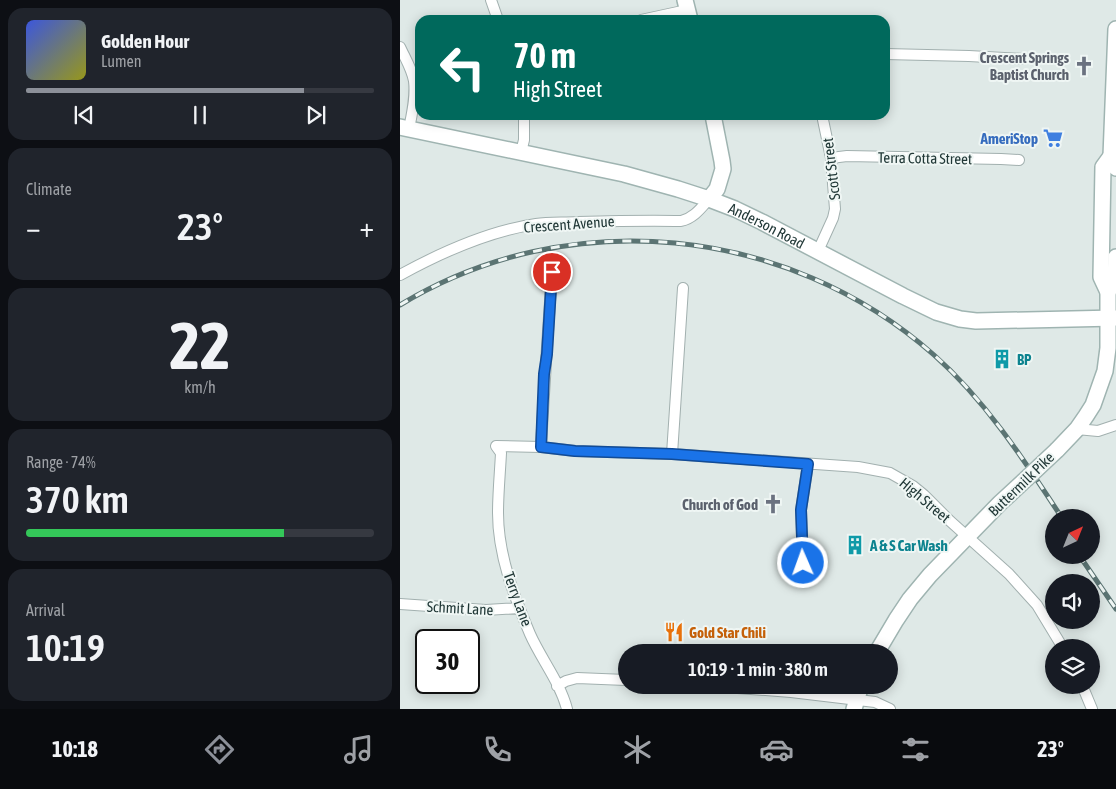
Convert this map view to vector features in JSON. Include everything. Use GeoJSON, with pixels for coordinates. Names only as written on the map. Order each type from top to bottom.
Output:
{"type":"FeatureCollection","features":[{"type":"Feature","properties":{"kind":"main road","name":"Buttermilk Pike"},"geometry":{"type":"LineString","coordinates":[[882,644],[910,599],[930,575],[1057,450],[1077,429],[1093,405],[1105,371],[1112,318],[1108,292],[1101,277],[1103,167],[1113,162],[1116,29]]}},
{"type":"Feature","properties":{"kind":"main road"},"geometry":{"type":"LineString","coordinates":[[708,199],[717,189],[723,169],[714,120]]}},
{"type":"Feature","properties":{"kind":"main road","name":"Anderson Road"},"geometry":{"type":"LineString","coordinates":[[405,128],[624,174],[708,199],[762,222],[936,312],[960,319],[976,321],[1112,318]]}},
{"type":"Feature","properties":{"kind":"main road","name":"Buttermilk Pike"},"geometry":{"type":"LineString","coordinates":[[1108,292],[1115,279],[1116,257]]}},
{"type":"Feature","properties":{"kind":"street"},"geometry":{"type":"LineString","coordinates":[[490,0],[496,15]]}},
{"type":"Feature","properties":{"kind":"street"},"geometry":{"type":"LineString","coordinates":[[664,15],[687,10]]}},
{"type":"Feature","properties":{"kind":"street"},"geometry":{"type":"LineString","coordinates":[[400,47],[409,66],[414,86],[414,105],[405,128]]}},
{"type":"Feature","properties":{"kind":"street"},"geometry":{"type":"LineString","coordinates":[[890,54],[1023,59]]}},
{"type":"Feature","properties":{"kind":"street"},"geometry":{"type":"LineString","coordinates":[[521,152],[524,140],[524,120]]}},
{"type":"Feature","properties":{"kind":"street","name":"Scott Street"},"geometry":{"type":"LineString","coordinates":[[818,251],[833,218],[835,209],[831,158],[823,120]]}},
{"type":"Feature","properties":{"kind":"street","name":"Terra Cotta Street"},"geometry":{"type":"LineString","coordinates":[[831,158],[847,156],[1001,158],[1019,160]]}},
{"type":"Feature","properties":{"kind":"street","name":"Crescent Avenue"},"geometry":{"type":"LineString","coordinates":[[400,275],[423,262],[464,244],[500,232],[537,224],[686,220],[696,214],[708,199]]}},
{"type":"Feature","properties":{"kind":"street"},"geometry":{"type":"LineString","coordinates":[[541,447],[544,374],[552,272]]}},
{"type":"Feature","properties":{"kind":"street"},"geometry":{"type":"LineString","coordinates":[[672,454],[683,288]]}},
{"type":"Feature","properties":{"kind":"street"},"geometry":{"type":"LineString","coordinates":[[1077,429],[1098,431],[1116,425]]}},
{"type":"Feature","properties":{"kind":"street","name":"High Street"},"geometry":{"type":"LineString","coordinates":[[500,482],[500,453],[496,446],[672,454],[858,467],[890,473],[918,491],[1009,574],[1037,606],[1057,639]]}},
{"type":"Feature","properties":{"kind":"street"},"geometry":{"type":"LineString","coordinates":[[803,563],[801,510],[808,464]]}},
{"type":"Feature","properties":{"kind":"street","name":"Terry Lane"},"geometry":{"type":"LineString","coordinates":[[500,482],[498,514],[500,541],[507,573],[534,643],[558,686],[567,709]]}},
{"type":"Feature","properties":{"kind":"street","name":"Schmit Lane"},"geometry":{"type":"LineString","coordinates":[[400,604],[486,610],[519,608]]}},
{"type":"Feature","properties":{"kind":"street"},"geometry":{"type":"LineString","coordinates":[[558,686],[566,681],[577,678],[618,680]]}},
{"type":"Feature","properties":{"kind":"street"},"geometry":{"type":"LineString","coordinates":[[805,694],[855,705],[875,702],[890,709]]}},
{"type":"Feature","properties":{"kind":"street"},"geometry":{"type":"LineString","coordinates":[[1086,694],[1092,709]]}},
{"type":"Feature","properties":{"kind":"railway"},"geometry":{"type":"LineString","coordinates":[[400,305],[465,273],[534,252],[604,242],[675,243],[745,255],[812,278],[876,311],[934,355],[987,411],[1019,453],[1056,509]]}},
{"type":"Feature","properties":{"kind":"railway"},"geometry":{"type":"LineString","coordinates":[[1085,564],[1116,609]]}},
{"type":"Feature","properties":{"kind":"place","name":"Crescent Springs Baptist Church"},"geometry":{"type":"Point","coordinates":[1084,66]}},
{"type":"Feature","properties":{"kind":"place","name":"AmeriStop"},"geometry":{"type":"Point","coordinates":[1053,138]}},
{"type":"Feature","properties":{"kind":"place","name":"BP"},"geometry":{"type":"Point","coordinates":[1002,359]}},
{"type":"Feature","properties":{"kind":"place","name":"Church of God"},"geometry":{"type":"Point","coordinates":[773,504]}},
{"type":"Feature","properties":{"kind":"place","name":"A & S Car Wash"},"geometry":{"type":"Point","coordinates":[855,545]}},
{"type":"Feature","properties":{"kind":"place","name":"Gold Star Chili"},"geometry":{"type":"Point","coordinates":[674,632]}},
{"type":"Feature","properties":{"kind":"route"},"geometry":{"type":"LineString","coordinates":[[552,272],[544,374],[541,447],[575,451],[672,454],[808,464],[801,510],[803,563]]}}]}
